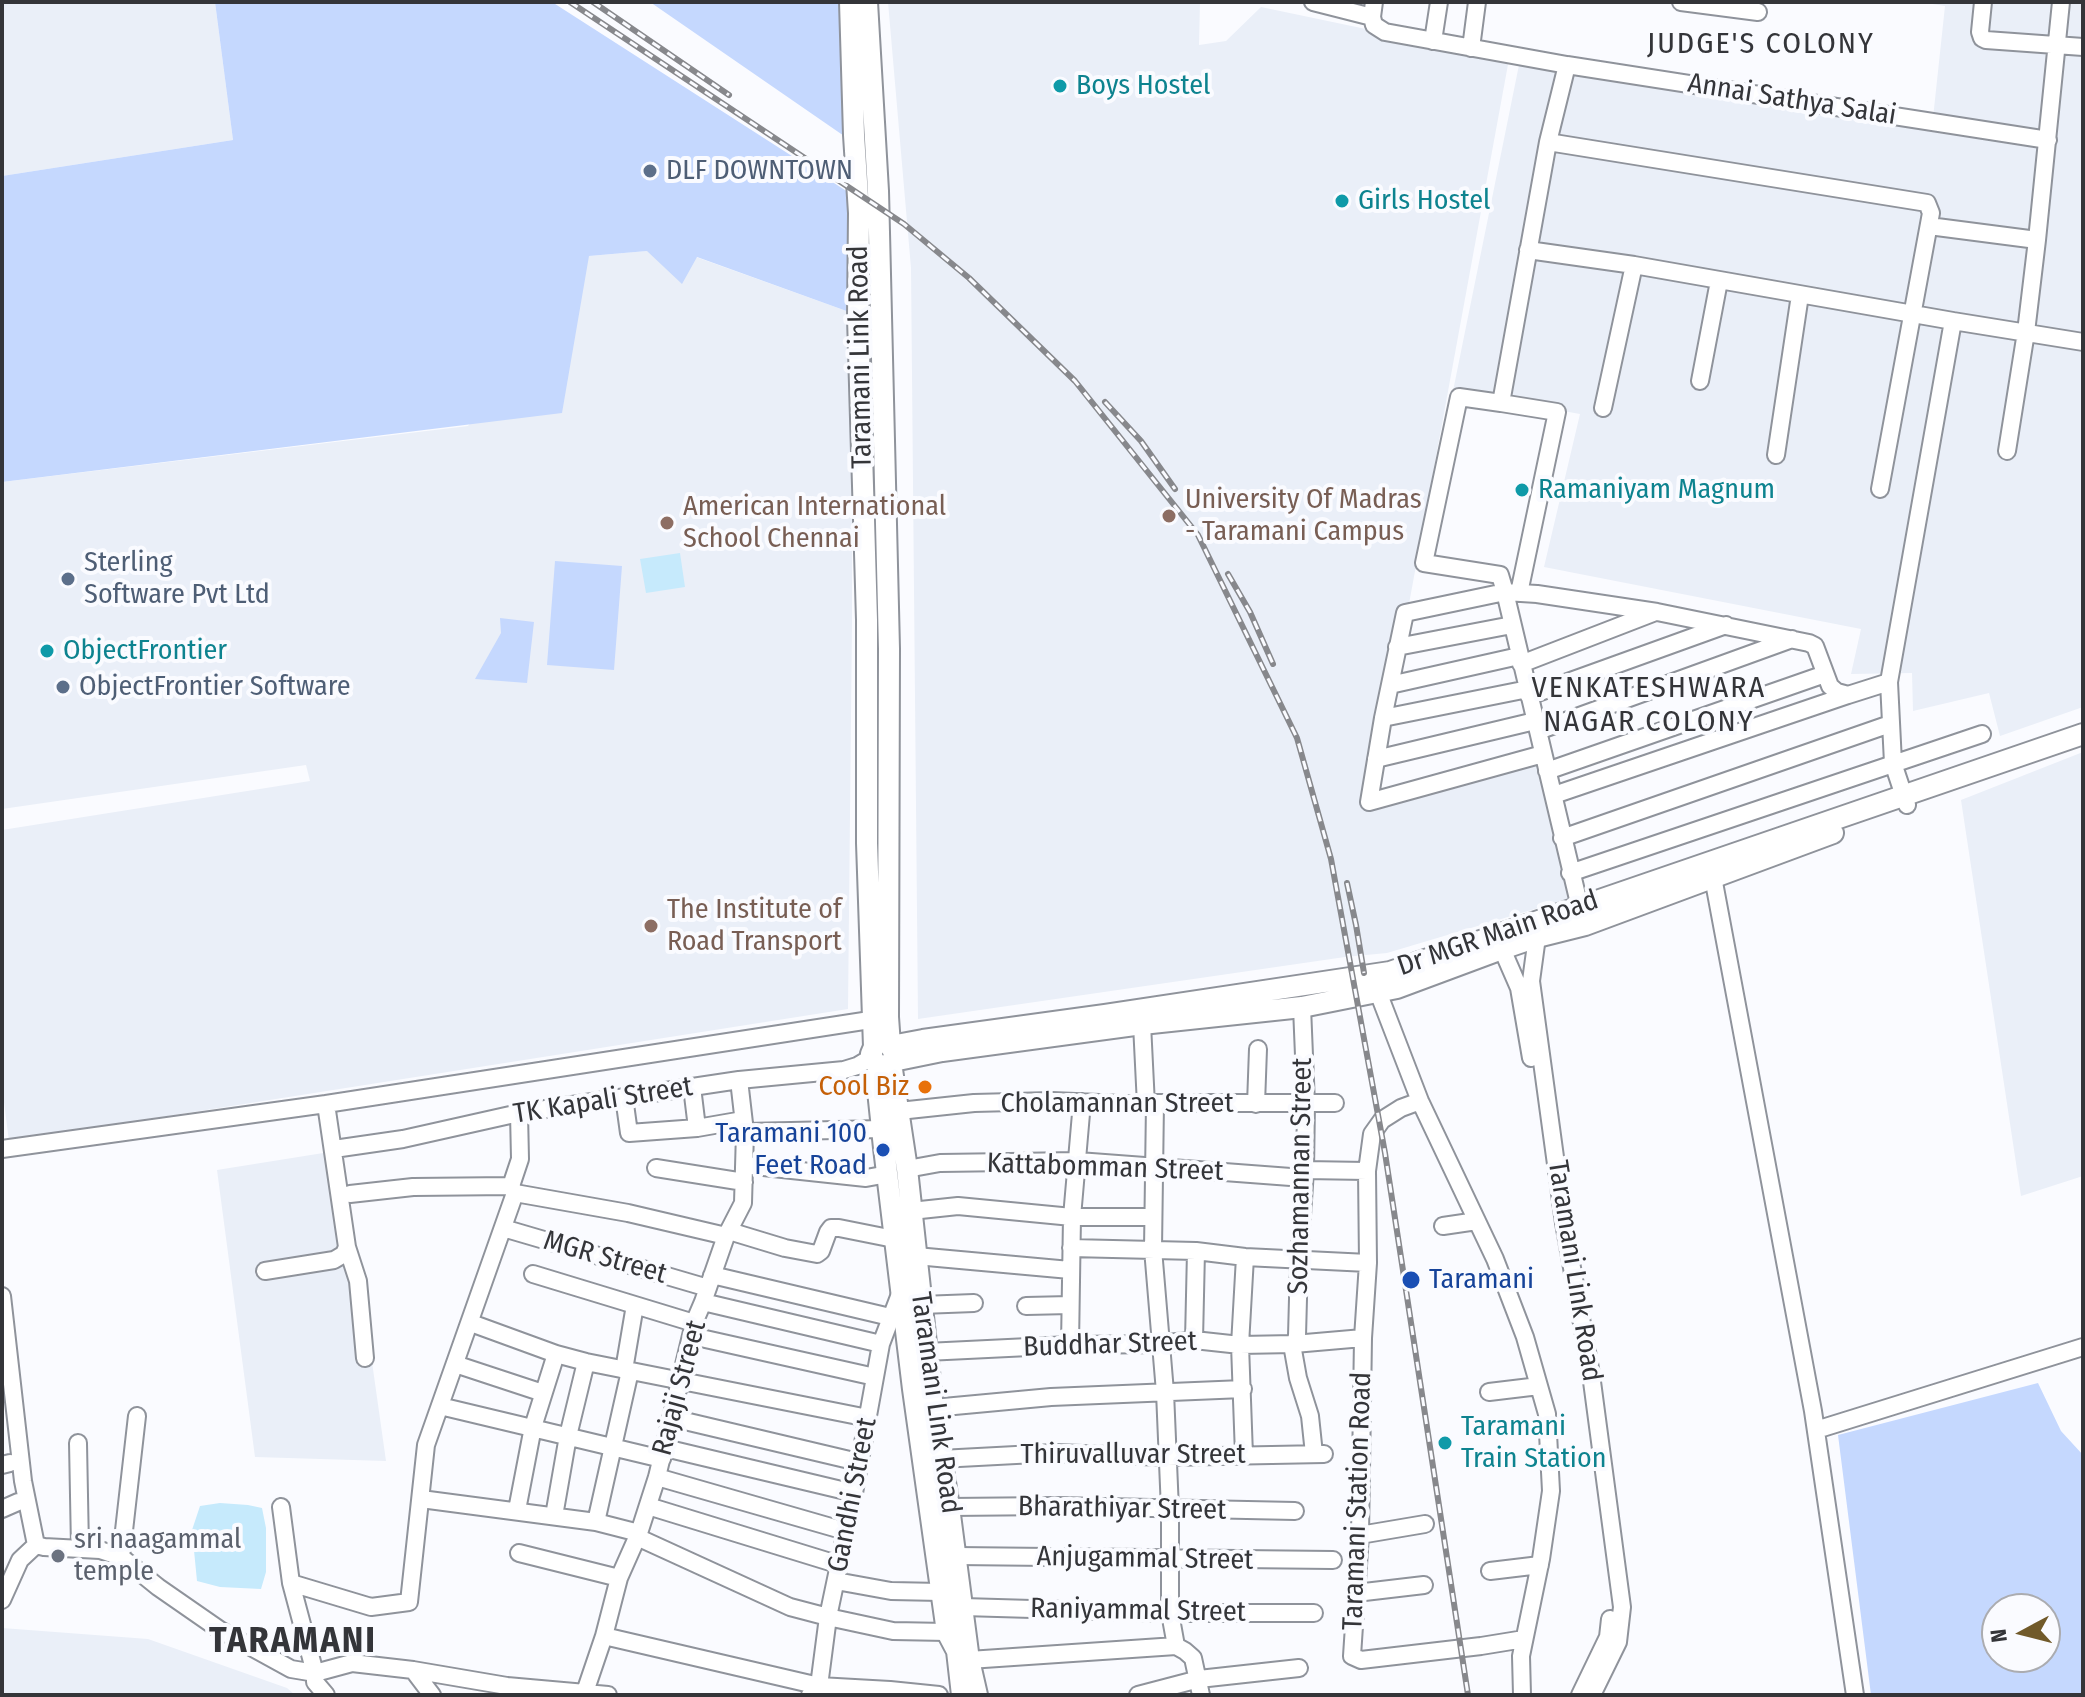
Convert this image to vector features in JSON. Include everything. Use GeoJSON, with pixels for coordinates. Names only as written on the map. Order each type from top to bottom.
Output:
{"type":"FeatureCollection","features":[{"type":"Feature","properties":{"kind":"main road","name":"Taramani Link Road"},"geometry":{"type":"LineString","coordinates":[[850,2],[859,213],[858,318],[867,620],[867,843],[884,1055],[899,1111],[894,1239],[947,1632],[957,1651],[970,1694]]}},
{"type":"Feature","properties":{"kind":"main road","name":"Taramani Link Road"},"geometry":{"type":"LineString","coordinates":[[867,2],[878,191],[889,649],[880,1018]]}},
{"type":"Feature","properties":{"kind":"main road","name":"Dr MGR Main Road"},"geometry":{"type":"LineString","coordinates":[[884,1055],[1377,983],[1397,988],[1537,937],[1582,916],[2083,734]]}},
{"type":"Feature","properties":{"kind":"main road","name":"Dr MGR Main Road"},"geometry":{"type":"LineString","coordinates":[[884,1055],[942,1051],[1142,1024],[1302,1007],[1377,983],[1390,972],[1713,877],[1905,800],[2083,748]]}},
{"type":"Feature","properties":{"kind":"main road","name":"Taramani Link Road"},"geometry":{"type":"LineString","coordinates":[[884,1055],[877,1081],[882,1129],[911,1211],[933,1408],[963,1607],[970,1694]]}},
{"type":"Feature","properties":{"kind":"street"},"geometry":{"type":"LineString","coordinates":[[1433,41],[1439,2]]}},
{"type":"Feature","properties":{"kind":"street"},"geometry":{"type":"LineString","coordinates":[[1471,48],[1477,2]]}},
{"type":"Feature","properties":{"kind":"street"},"geometry":{"type":"LineString","coordinates":[[1681,2],[1758,12]]}},
{"type":"Feature","properties":{"kind":"street"},"geometry":{"type":"LineString","coordinates":[[1983,2],[1980,32],[1986,40],[2083,47]]}},
{"type":"Feature","properties":{"kind":"street"},"geometry":{"type":"LineString","coordinates":[[2007,451],[2026,332],[2061,2]]}},
{"type":"Feature","properties":{"kind":"street","name":"Annai Sathya Salai"},"geometry":{"type":"LineString","coordinates":[[1320,3],[1373,10],[1374,25],[1385,32],[1567,65],[2048,140]]}},
{"type":"Feature","properties":{"kind":"street"},"geometry":{"type":"LineString","coordinates":[[1501,403],[1548,142],[1567,65]]}},
{"type":"Feature","properties":{"kind":"street"},"geometry":{"type":"LineString","coordinates":[[1548,142],[1923,201],[1931,208],[1880,489]]}},
{"type":"Feature","properties":{"kind":"street"},"geometry":{"type":"LineString","coordinates":[[1929,226],[2037,240]]}},
{"type":"Feature","properties":{"kind":"street"},"geometry":{"type":"LineString","coordinates":[[1528,250],[1634,265],[2083,342]]}},
{"type":"Feature","properties":{"kind":"street"},"geometry":{"type":"LineString","coordinates":[[1603,408],[1634,265]]}},
{"type":"Feature","properties":{"kind":"street"},"geometry":{"type":"LineString","coordinates":[[1700,381],[1719,281]]}},
{"type":"Feature","properties":{"kind":"street"},"geometry":{"type":"LineString","coordinates":[[1776,455],[1800,295]]}},
{"type":"Feature","properties":{"kind":"street"},"geometry":{"type":"LineString","coordinates":[[1905,800],[1893,763],[1889,682],[1953,321]]}},
{"type":"Feature","properties":{"kind":"street"},"geometry":{"type":"LineString","coordinates":[[1512,593],[1500,575],[1424,563],[1459,397],[1557,412],[1512,593],[1512,625],[1582,916]]}},
{"type":"Feature","properties":{"kind":"street"},"geometry":{"type":"LineString","coordinates":[[1543,754],[1369,802],[1405,613],[1512,593],[1657,612],[1809,643],[1815,646],[1830,686],[1848,695]]}},
{"type":"Feature","properties":{"kind":"street"},"geometry":{"type":"LineString","coordinates":[[1390,685],[1520,660],[1657,612]]}},
{"type":"Feature","properties":{"kind":"street"},"geometry":{"type":"LineString","coordinates":[[1397,647],[1512,625]]}},
{"type":"Feature","properties":{"kind":"street"},"geometry":{"type":"LineString","coordinates":[[1383,718],[1528,693],[1726,625]]}},
{"type":"Feature","properties":{"kind":"street"},"geometry":{"type":"LineString","coordinates":[[1376,759],[1537,726],[1793,639]]}},
{"type":"Feature","properties":{"kind":"street"},"geometry":{"type":"LineString","coordinates":[[1547,771],[1825,674]]}},
{"type":"Feature","properties":{"kind":"street"},"geometry":{"type":"LineString","coordinates":[[1554,795],[1889,682]]}},
{"type":"Feature","properties":{"kind":"street"},"geometry":{"type":"LineString","coordinates":[[1562,838],[1890,724]]}},
{"type":"Feature","properties":{"kind":"street"},"geometry":{"type":"LineString","coordinates":[[1570,873],[1982,734]]}},
{"type":"Feature","properties":{"kind":"street"},"geometry":{"type":"LineString","coordinates":[[1713,877],[1816,1430],[1855,1695]]}},
{"type":"Feature","properties":{"kind":"street","name":"Taramani Link Road"},"geometry":{"type":"LineString","coordinates":[[1537,937],[1531,981],[1564,1223],[1592,1375],[1622,1607],[1618,1642],[1592,1695]]}},
{"type":"Feature","properties":{"kind":"street","name":"Taramani Link Road"},"geometry":{"type":"LineString","coordinates":[[1502,949],[1519,988],[1554,1224],[1581,1376],[1611,1607],[1608,1637],[1580,1695]]}},
{"type":"Feature","properties":{"kind":"street"},"geometry":{"type":"LineString","coordinates":[[1377,983],[1420,1101],[1495,1259],[1525,1337],[1547,1414],[1551,1491],[1540,1565],[1521,1656],[1522,1695]]}},
{"type":"Feature","properties":{"kind":"street","name":"Sozhamannan Street"},"geometry":{"type":"LineString","coordinates":[[1302,1007],[1305,1174],[1297,1336],[1293,1350],[1320,1454]]}},
{"type":"Feature","properties":{"kind":"street"},"geometry":{"type":"LineString","coordinates":[[2,1149],[326,1104],[880,1018]]}},
{"type":"Feature","properties":{"kind":"street"},"geometry":{"type":"LineString","coordinates":[[1142,1024],[1154,1165],[1153,1249],[1165,1392],[1170,1613],[1176,1646]]}},
{"type":"Feature","properties":{"kind":"street"},"geometry":{"type":"LineString","coordinates":[[1256,1104],[1258,1049]]}},
{"type":"Feature","properties":{"kind":"street","name":"TK Kapali Street"},"geometry":{"type":"LineString","coordinates":[[334,1149],[403,1139],[519,1113],[739,1080],[844,1070],[884,1055]]}},
{"type":"Feature","properties":{"kind":"street","name":"Rajaji Street"},"geometry":{"type":"LineString","coordinates":[[585,1692],[619,1578],[638,1535],[657,1477],[693,1329],[728,1233],[743,1203],[744,1126],[739,1080]]}},
{"type":"Feature","properties":{"kind":"street"},"geometry":{"type":"LineString","coordinates":[[692,1087],[697,1128]]}},
{"type":"Feature","properties":{"kind":"street"},"geometry":{"type":"LineString","coordinates":[[624,1097],[629,1133],[744,1126],[882,1129]]}},
{"type":"Feature","properties":{"kind":"street","name":"Cholamannan Street"},"geometry":{"type":"LineString","coordinates":[[899,1111],[974,1103],[1052,1101],[1335,1103]]}},
{"type":"Feature","properties":{"kind":"street","name":"Taramani Station Road"},"geometry":{"type":"LineString","coordinates":[[1420,1101],[1382,1120],[1372,1134],[1367,1171],[1368,1263],[1363,1338],[1360,1535],[1352,1656],[1361,1660],[1524,1639]]}},
{"type":"Feature","properties":{"kind":"street"},"geometry":{"type":"LineString","coordinates":[[1070,1345],[1072,1217],[1082,1102]]}},
{"type":"Feature","properties":{"kind":"street"},"geometry":{"type":"LineString","coordinates":[[326,1104],[347,1247],[358,1281],[365,1358]]}},
{"type":"Feature","properties":{"kind":"street"},"geometry":{"type":"LineString","coordinates":[[291,1583],[371,1607],[409,1602],[426,1445],[503,1228],[520,1159],[519,1113]]}},
{"type":"Feature","properties":{"kind":"street","name":"Kattabomman Street"},"geometry":{"type":"LineString","coordinates":[[656,1168],[866,1178],[940,1163],[1078,1161],[1305,1174],[1367,1171]]}},
{"type":"Feature","properties":{"kind":"street"},"geometry":{"type":"LineString","coordinates":[[350,1194],[413,1187],[513,1190],[817,1254],[829,1230],[835,1227],[894,1239]]}},
{"type":"Feature","properties":{"kind":"street"},"geometry":{"type":"LineString","coordinates":[[911,1211],[958,1206],[1072,1217],[1153,1217]]}},
{"type":"Feature","properties":{"kind":"street"},"geometry":{"type":"LineString","coordinates":[[1443,1226],[1477,1221]]}},
{"type":"Feature","properties":{"kind":"street","name":"MGR Street"},"geometry":{"type":"LineString","coordinates":[[503,1228],[708,1288]]}},
{"type":"Feature","properties":{"kind":"street"},"geometry":{"type":"LineString","coordinates":[[265,1271],[334,1260],[344,1254],[347,1247]]}},
{"type":"Feature","properties":{"kind":"street"},"geometry":{"type":"LineString","coordinates":[[1071,1248],[1196,1251],[1299,1261],[1368,1263]]}},
{"type":"Feature","properties":{"kind":"street"},"geometry":{"type":"LineString","coordinates":[[1194,1340],[1196,1251]]}},
{"type":"Feature","properties":{"kind":"street"},"geometry":{"type":"LineString","coordinates":[[916,1256],[1070,1270]]}},
{"type":"Feature","properties":{"kind":"street"},"geometry":{"type":"LineString","coordinates":[[1244,1455],[1240,1345],[1245,1257]]}},
{"type":"Feature","properties":{"kind":"street"},"geometry":{"type":"LineString","coordinates":[[533,1274],[635,1305],[693,1329],[875,1377]]}},
{"type":"Feature","properties":{"kind":"street"},"geometry":{"type":"LineString","coordinates":[[708,1288],[890,1317]]}},
{"type":"Feature","properties":{"kind":"street"},"geometry":{"type":"LineString","coordinates":[[708,1288],[881,1344]]}},
{"type":"Feature","properties":{"kind":"street","name":"Gandhi Street"},"geometry":{"type":"LineString","coordinates":[[814,1691],[881,1344],[900,1294]]}},
{"type":"Feature","properties":{"kind":"street"},"geometry":{"type":"LineString","coordinates":[[2,1296],[23,1481],[36,1545]]}},
{"type":"Feature","properties":{"kind":"street"},"geometry":{"type":"LineString","coordinates":[[921,1305],[974,1303]]}},
{"type":"Feature","properties":{"kind":"street"},"geometry":{"type":"LineString","coordinates":[[596,1522],[627,1371],[635,1305]]}},
{"type":"Feature","properties":{"kind":"street"},"geometry":{"type":"LineString","coordinates":[[1026,1306],[1070,1305]]}},
{"type":"Feature","properties":{"kind":"street"},"geometry":{"type":"LineString","coordinates":[[471,1323],[586,1362],[868,1418]]}},
{"type":"Feature","properties":{"kind":"street","name":"Buddhar Street"},"geometry":{"type":"LineString","coordinates":[[926,1352],[1160,1344],[1194,1340],[1240,1345],[1294,1344],[1363,1338]]}},
{"type":"Feature","properties":{"kind":"street"},"geometry":{"type":"LineString","coordinates":[[1816,1430],[2083,1347]]}},
{"type":"Feature","properties":{"kind":"street"},"geometry":{"type":"LineString","coordinates":[[517,1510],[533,1427],[556,1354]]}},
{"type":"Feature","properties":{"kind":"street"},"geometry":{"type":"LineString","coordinates":[[554,1516],[568,1436],[586,1362]]}},
{"type":"Feature","properties":{"kind":"street"},"geometry":{"type":"LineString","coordinates":[[455,1364],[543,1393]]}},
{"type":"Feature","properties":{"kind":"street"},"geometry":{"type":"LineString","coordinates":[[2,1380],[10,1506],[20,1512],[36,1545]]}},
{"type":"Feature","properties":{"kind":"street"},"geometry":{"type":"LineString","coordinates":[[1489,1392],[1539,1386]]}},
{"type":"Feature","properties":{"kind":"street"},"geometry":{"type":"LineString","coordinates":[[933,1408],[1051,1397],[1243,1389]]}},
{"type":"Feature","properties":{"kind":"street"},"geometry":{"type":"LineString","coordinates":[[440,1406],[612,1447],[663,1454],[854,1493]]}},
{"type":"Feature","properties":{"kind":"street"},"geometry":{"type":"LineString","coordinates":[[121,1557],[137,1416]]}},
{"type":"Feature","properties":{"kind":"street"},"geometry":{"type":"LineString","coordinates":[[672,1418],[858,1462]]}},
{"type":"Feature","properties":{"kind":"street"},"geometry":{"type":"LineString","coordinates":[[78,1443],[80,1548]]}},
{"type":"Feature","properties":{"kind":"street","name":"Thiruvalluvar Street"},"geometry":{"type":"LineString","coordinates":[[940,1459],[1054,1453],[1167,1457],[1320,1454]]}},
{"type":"Feature","properties":{"kind":"street"},"geometry":{"type":"LineString","coordinates":[[657,1477],[845,1531]]}},
{"type":"Feature","properties":{"kind":"street"},"geometry":{"type":"LineString","coordinates":[[421,1499],[596,1522],[638,1535],[790,1607],[893,1631],[947,1632]]}},
{"type":"Feature","properties":{"kind":"street"},"geometry":{"type":"LineString","coordinates":[[648,1506],[891,1591],[941,1592]]}},
{"type":"Feature","properties":{"kind":"street"},"geometry":{"type":"LineString","coordinates":[[281,1507],[291,1583],[315,1682],[326,1695]]}},
{"type":"Feature","properties":{"kind":"street","name":"Bharathiyar Street"},"geometry":{"type":"LineString","coordinates":[[949,1507],[1295,1511]]}},
{"type":"Feature","properties":{"kind":"street"},"geometry":{"type":"LineString","coordinates":[[1360,1535],[1425,1524]]}},
{"type":"Feature","properties":{"kind":"street"},"geometry":{"type":"LineString","coordinates":[[36,1545],[100,1550],[121,1557],[220,1630],[291,1669],[315,1673],[352,1663],[507,1686],[608,1695]]}},
{"type":"Feature","properties":{"kind":"street"},"geometry":{"type":"LineString","coordinates":[[2,1600],[20,1560],[36,1545]]}},
{"type":"Feature","properties":{"kind":"street"},"geometry":{"type":"LineString","coordinates":[[519,1553],[619,1578]]}},
{"type":"Feature","properties":{"kind":"street","name":"Anjugammal Street"},"geometry":{"type":"LineString","coordinates":[[956,1556],[1333,1560]]}},
{"type":"Feature","properties":{"kind":"street"},"geometry":{"type":"LineString","coordinates":[[1490,1571],[1540,1565]]}},
{"type":"Feature","properties":{"kind":"street"},"geometry":{"type":"LineString","coordinates":[[1356,1593],[1424,1585]]}},
{"type":"Feature","properties":{"kind":"street","name":"Raniyammal Street"},"geometry":{"type":"LineString","coordinates":[[963,1607],[1170,1613],[1314,1613]]}},
{"type":"Feature","properties":{"kind":"street"},"geometry":{"type":"LineString","coordinates":[[604,1636],[814,1691],[890,1690],[939,1695]]}},
{"type":"Feature","properties":{"kind":"street"},"geometry":{"type":"LineString","coordinates":[[969,1660],[1176,1646],[1193,1658],[1200,1687]]}},
{"type":"Feature","properties":{"kind":"street"},"geometry":{"type":"LineString","coordinates":[[1138,1695],[1299,1668]]}},
{"type":"Feature","properties":{"kind":"street"},"geometry":{"type":"LineString","coordinates":[[413,1670],[432,1695]]}},
{"type":"Feature","properties":{"kind":"street"},"geometry":{"type":"LineString","coordinates":[[951,1695],[970,1694]]}},
{"type":"Feature","properties":{"kind":"shaded area"},"geometry":{"type":"Polygon","coordinates":[[[2,2],[215,2],[233,140],[2,176],[2,2]]]}},
{"type":"Feature","properties":{"kind":"shaded area"},"geometry":{"type":"Polygon","coordinates":[[[215,2],[552,2],[848,192],[852,313],[697,257],[682,284],[647,251],[589,256],[562,413],[2,482],[2,176],[233,140],[215,2]]]}},
{"type":"Feature","properties":{"kind":"shaded area"},"geometry":{"type":"Polygon","coordinates":[[[650,2],[843,2],[847,138],[650,2]]]}},
{"type":"Feature","properties":{"kind":"shaded area","name":"University Of Madras - Taramani Campus"},"geometry":{"type":"Polygon","coordinates":[[[888,2],[1200,2],[1199,45],[1226,41],[1261,7],[1509,59],[1373,800],[1547,764],[1575,897],[1387,953],[918,1019],[911,268],[888,2]]]}},
{"type":"Feature","properties":{"kind":"shaded area"},"geometry":{"type":"Polygon","coordinates":[[[1920,2],[2083,2],[2083,707],[2000,736],[1989,693],[1913,711],[1912,673],[1851,674],[1861,629],[1544,567],[1580,414],[1453,391],[1520,60],[1933,118],[1945,6],[1920,2]]]}},
{"type":"Feature","properties":{"kind":"shaded area"},"geometry":{"type":"Polygon","coordinates":[[[647,251],[696,257],[852,313],[848,1009],[9,1141],[2,1087],[2,830],[310,781],[306,765],[2,809],[2,482],[468,426],[589,256],[647,251]]]}},
{"type":"Feature","properties":{"kind":"shaded area"},"geometry":{"type":"Polygon","coordinates":[[[680,553],[685,587],[646,593],[640,559],[680,553]]]}},
{"type":"Feature","properties":{"kind":"shaded area"},"geometry":{"type":"Polygon","coordinates":[[[555,561],[622,566],[614,670],[547,665],[555,561]]]}},
{"type":"Feature","properties":{"kind":"shaded area"},"geometry":{"type":"Polygon","coordinates":[[[500,618],[534,622],[527,683],[475,679],[501,633],[500,618]]]}},
{"type":"Feature","properties":{"kind":"shaded area"},"geometry":{"type":"Polygon","coordinates":[[[2083,752],[2083,1176],[2021,1196],[1961,800],[2083,752]]]}},
{"type":"Feature","properties":{"kind":"shaded area"},"geometry":{"type":"Polygon","coordinates":[[[342,1150],[386,1461],[255,1457],[217,1170],[342,1150]]]}},
{"type":"Feature","properties":{"kind":"shaded area"},"geometry":{"type":"Polygon","coordinates":[[[2038,1383],[2061,1431],[2083,1455],[2083,1695],[1871,1695],[1838,1435],[2038,1383]]]}},
{"type":"Feature","properties":{"kind":"shaded area"},"geometry":{"type":"Polygon","coordinates":[[[220,1503],[262,1508],[266,1528],[266,1572],[261,1589],[220,1587],[197,1581],[192,1530],[200,1506],[220,1503]]]}},
{"type":"Feature","properties":{"kind":"shaded area"},"geometry":{"type":"Polygon","coordinates":[[[2,1628],[148,1639],[287,1688],[295,1695],[2,1695],[2,1628]]]}},
{"type":"Feature","properties":{"kind":"railway"},"geometry":{"type":"LineString","coordinates":[[570,2],[904,224],[969,278],[1075,381],[1198,535],[1297,738],[1331,859],[1385,1153],[1468,1695]]}},
{"type":"Feature","properties":{"kind":"railway"},"geometry":{"type":"LineString","coordinates":[[593,2],[729,95]]}},
{"type":"Feature","properties":{"kind":"railway"},"geometry":{"type":"LineString","coordinates":[[1105,402],[1141,441],[1175,489]]}},
{"type":"Feature","properties":{"kind":"railway"},"geometry":{"type":"LineString","coordinates":[[1228,574],[1250,612],[1273,664]]}},
{"type":"Feature","properties":{"kind":"railway"},"geometry":{"type":"LineString","coordinates":[[1347,883],[1364,973]]}},
{"type":"Feature","properties":{"kind":"place","name":"Boys Hostel"},"geometry":{"type":"Point","coordinates":[1060,86]}},
{"type":"Feature","properties":{"kind":"place","name":"DLF DOWNTOWN"},"geometry":{"type":"Point","coordinates":[650,171]}},
{"type":"Feature","properties":{"kind":"place","name":"Girls Hostel"},"geometry":{"type":"Point","coordinates":[1342,201]}},
{"type":"Feature","properties":{"kind":"place","name":"Ramaniyam Magnum"},"geometry":{"type":"Point","coordinates":[1522,490]}},
{"type":"Feature","properties":{"kind":"place","name":"University Of Madras - Taramani Campus"},"geometry":{"type":"Point","coordinates":[1169,516]}},
{"type":"Feature","properties":{"kind":"place","name":"American International School Chennai"},"geometry":{"type":"Point","coordinates":[667,523]}},
{"type":"Feature","properties":{"kind":"place","name":"Sterling Software Pvt Ltd"},"geometry":{"type":"Point","coordinates":[68,579]}},
{"type":"Feature","properties":{"kind":"place","name":"ObjectFrontier"},"geometry":{"type":"Point","coordinates":[47,651]}},
{"type":"Feature","properties":{"kind":"place","name":"ObjectFrontier Software"},"geometry":{"type":"Point","coordinates":[63,687]}},
{"type":"Feature","properties":{"kind":"place","name":"The Institute of Road Transport"},"geometry":{"type":"Point","coordinates":[651,926]}},
{"type":"Feature","properties":{"kind":"place","name":"Cool Biz"},"geometry":{"type":"Point","coordinates":[925,1087]}},
{"type":"Feature","properties":{"kind":"place","name":"Taramani 100 Feet Road"},"geometry":{"type":"Point","coordinates":[883,1150]}},
{"type":"Feature","properties":{"kind":"place","name":"Taramani"},"geometry":{"type":"Point","coordinates":[1411,1280]}},
{"type":"Feature","properties":{"kind":"place","name":"Taramani Train Station"},"geometry":{"type":"Point","coordinates":[1445,1443]}},
{"type":"Feature","properties":{"kind":"place","name":"sri naagammal temple"},"geometry":{"type":"Point","coordinates":[58,1556]}},
{"type":"Feature","properties":{"kind":"district","name":"JUDGE'S COLONY"},"geometry":{"type":"Point","coordinates":[1761,45]}},
{"type":"Feature","properties":{"kind":"district","name":"VENKATESHWARA NAGAR COLONY"},"geometry":{"type":"Point","coordinates":[1649,706]}},
{"type":"Feature","properties":{"kind":"district","name":"TARAMANI"},"geometry":{"type":"Point","coordinates":[293,1642]}}]}
